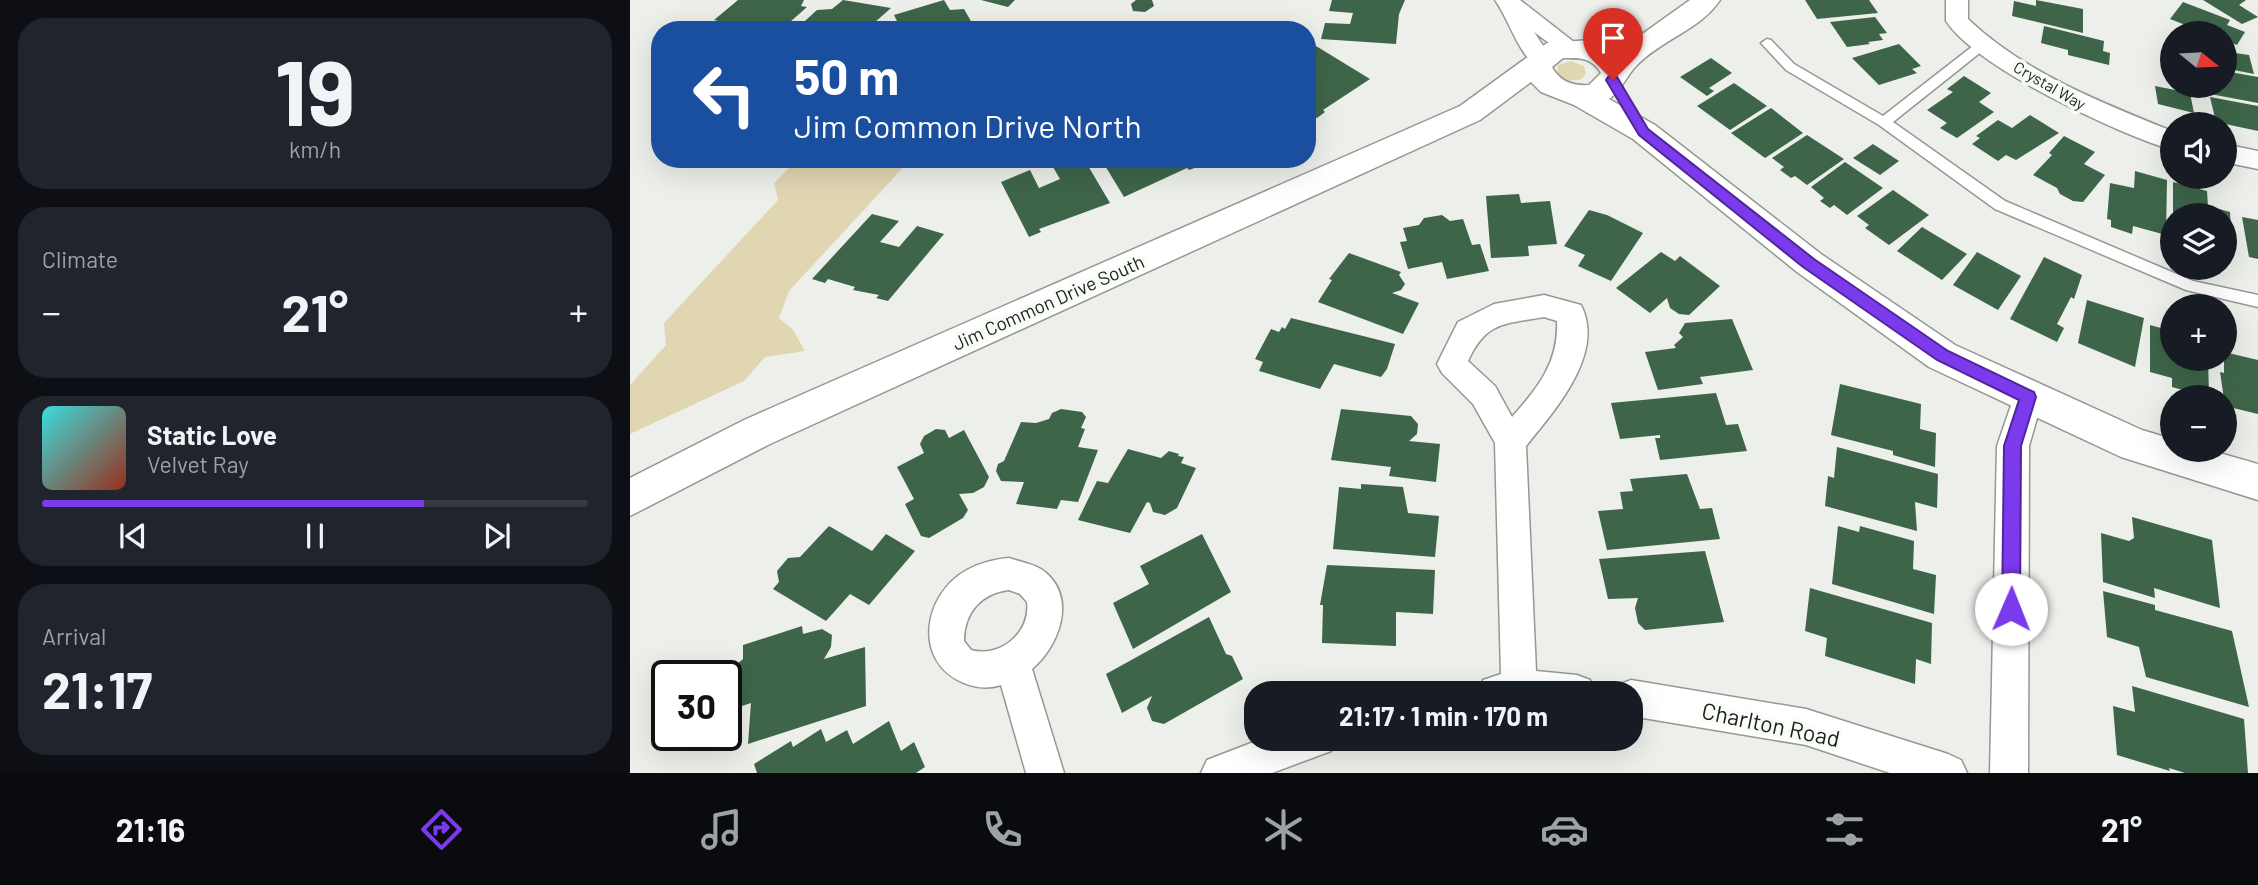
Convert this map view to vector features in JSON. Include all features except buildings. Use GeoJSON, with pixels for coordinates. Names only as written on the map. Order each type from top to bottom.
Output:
{"type":"FeatureCollection","features":[{"type":"Feature","properties":{"kind":"street"},"geometry":{"type":"LineString","coordinates":[[1574,95],[1605,88],[1639,44],[1650,42],[1663,29],[1707,0]]}},
{"type":"Feature","properties":{"kind":"street","name":"Crystal Way"},"geometry":{"type":"LineString","coordinates":[[1957,0],[1957,21],[1982,45],[2073,100],[2160,136]]}},
{"type":"Feature","properties":{"kind":"street"},"geometry":{"type":"LineString","coordinates":[[1510,5],[1574,46],[1599,52],[1612,65],[1614,77],[1644,132]]}},
{"type":"Feature","properties":{"kind":"street"},"geometry":{"type":"LineString","coordinates":[[1510,5],[1539,62],[1547,85],[1574,95],[1644,132],[1808,263],[1942,356],[2135,445],[2258,482]]}},
{"type":"Feature","properties":{"kind":"street"},"geometry":{"type":"LineString","coordinates":[[1539,62],[1557,48],[1663,29]]}},
{"type":"Feature","properties":{"kind":"street","name":"Jim Common Drive South"},"geometry":{"type":"LineString","coordinates":[[1470,113],[1539,62]]}},
{"type":"Feature","properties":{"kind":"street","name":"Jim Common Drive South"},"geometry":{"type":"LineString","coordinates":[[630,498],[757,432],[1470,113],[1538,96],[1574,95]]}},
{"type":"Feature","properties":{"kind":"street"},"geometry":{"type":"LineString","coordinates":[[2237,156],[2258,160]]}},
{"type":"Feature","properties":{"kind":"street"},"geometry":{"type":"LineString","coordinates":[[1507,681],[1510,442],[1484,395],[1452,364],[1468,330],[1494,315],[1544,306],[1571,313],[1574,338],[1563,376],[1510,442]]}},
{"type":"Feature","properties":{"kind":"street"},"geometry":{"type":"LineString","coordinates":[[2009,773],[2013,446],[2028,397]]}},
{"type":"Feature","properties":{"kind":"street"},"geometry":{"type":"LineString","coordinates":[[1012,663],[1045,773]]}},
{"type":"Feature","properties":{"kind":"street","name":"Charlton Road"},"geometry":{"type":"LineString","coordinates":[[1643,700],[1806,727],[1948,773]]}},
{"type":"Feature","properties":{"kind":"street"},"geometry":{"type":"LineString","coordinates":[[1220,773],[1282,751]]}},
{"type":"Feature","properties":{"kind":"lane"},"geometry":{"type":"LineString","coordinates":[[1767,43],[1790,66],[1885,122],[2000,205],[2191,286],[2258,301]]}},
{"type":"Feature","properties":{"kind":"lane"},"geometry":{"type":"LineString","coordinates":[[1885,122],[1982,45]]}},
{"type":"Feature","properties":{"kind":"shaded area"},"geometry":{"type":"Polygon","coordinates":[[[1571,61],[1584,66],[1586,73],[1582,79],[1569,81],[1557,75],[1558,65],[1571,61]]]}},
{"type":"Feature","properties":{"kind":"shaded area"},"geometry":{"type":"Polygon","coordinates":[[[789,168],[903,168],[789,291],[779,318],[793,330],[805,351],[765,357],[744,381],[630,434],[630,385],[666,345],[664,323],[778,200],[774,183],[789,168]]]}},
{"type":"Feature","properties":{"kind":"route"},"geometry":{"type":"LineString","coordinates":[[1613,80],[1622,90],[1644,132],[1808,263],[1942,356],[2028,397],[2013,446],[2011,609]]}}]}
